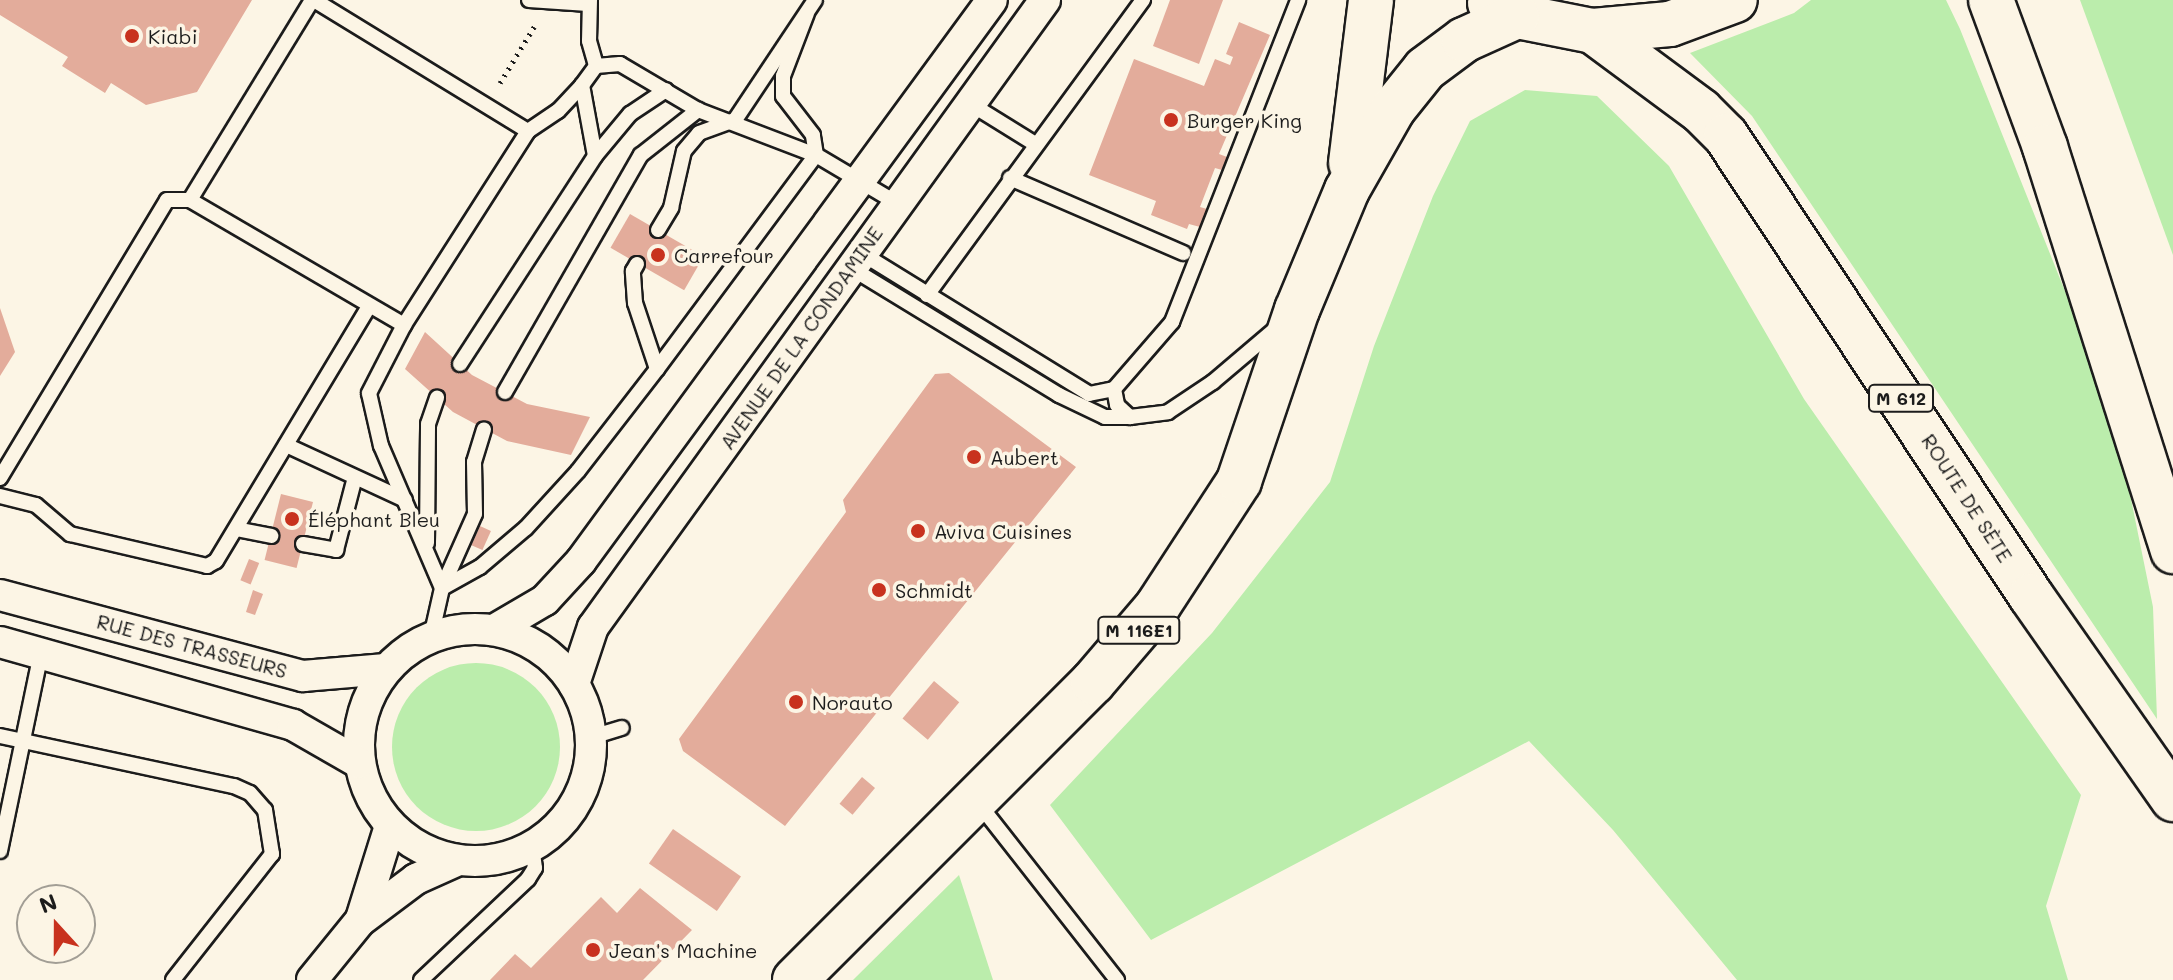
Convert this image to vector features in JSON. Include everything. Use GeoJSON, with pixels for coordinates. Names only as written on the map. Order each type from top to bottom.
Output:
{"type":"FeatureCollection","features":[{"type":"Feature","properties":{"kind":"main road","name":"M 116E1"},"geometry":{"type":"LineString","coordinates":[[1347,190],[1371,37],[1371,0]]}},
{"type":"Feature","properties":{"kind":"main road"},"geometry":{"type":"LineString","coordinates":[[1501,8],[1593,31],[1670,24],[1735,0]]}},
{"type":"Feature","properties":{"kind":"main road"},"geometry":{"type":"LineString","coordinates":[[1991,0],[2050,161],[2173,551]]}},
{"type":"Feature","properties":{"kind":"main road","name":"M 116E1"},"geometry":{"type":"LineString","coordinates":[[795,980],[1126,647],[1216,521],[1239,481],[1297,310],[1347,190],[1393,109],[1425,69],[1501,8]]}},
{"type":"Feature","properties":{"kind":"main road","name":"ROUTE DE SÈTE"},"geometry":{"type":"LineString","coordinates":[[1593,31],[1701,111],[1726,136],[2031,596],[2173,799]]}},
{"type":"Feature","properties":{"kind":"street","name":"AVENUE DE LA CONDAMINE"},"geometry":{"type":"LineString","coordinates":[[494,630],[545,600],[581,561],[992,0]]}},
{"type":"Feature","properties":{"kind":"street","name":"AVENUE DE LA CONDAMINE"},"geometry":{"type":"LineString","coordinates":[[574,684],[593,627],[1045,0]]}},
{"type":"Feature","properties":{"kind":"street","name":"RUE DES TRASSEURS"},"geometry":{"type":"LineString","coordinates":[[0,595],[303,676],[386,669]]}},
{"type":"Feature","properties":{"kind":"street"},"geometry":{"type":"LineString","coordinates":[[462,629],[494,630],[540,648],[574,684],[592,737],[589,770],[578,801],[558,827],[532,847],[495,860],[456,861],[420,848],[390,826],[369,797],[359,763],[362,713],[386,669],[431,637],[462,629]]}},
{"type":"Feature","properties":{"kind":"street"},"geometry":{"type":"LineString","coordinates":[[0,642],[293,725],[359,763]]}},
{"type":"Feature","properties":{"kind":"street"},"geometry":{"type":"LineString","coordinates":[[360,921],[390,826]]}},
{"type":"Feature","properties":{"kind":"street"},"geometry":{"type":"LineString","coordinates":[[312,980],[360,921],[416,879],[456,861]]}},
{"type":"Feature","properties":{"kind":"lane"},"geometry":{"type":"LineString","coordinates":[[190,200],[313,0],[528,131]]}},
{"type":"Feature","properties":{"kind":"lane"},"geometry":{"type":"LineString","coordinates":[[442,588],[381,446],[369,393],[404,325],[528,131],[558,111],[596,66],[589,2],[529,0]]}},
{"type":"Feature","properties":{"kind":"lane"},"geometry":{"type":"LineString","coordinates":[[927,295],[1143,0]]}},
{"type":"Feature","properties":{"kind":"lane"},"geometry":{"type":"LineString","coordinates":[[856,260],[927,295],[1089,394],[1114,389],[1172,322],[1298,0]]}},
{"type":"Feature","properties":{"kind":"lane"},"geometry":{"type":"LineString","coordinates":[[658,230],[671,208],[684,151],[699,133],[735,120],[811,7]]}},
{"type":"Feature","properties":{"kind":"lane"},"geometry":{"type":"LineString","coordinates":[[442,588],[480,567],[526,528],[578,471],[816,155],[813,135],[783,96],[783,76],[811,7]]}},
{"type":"Feature","properties":{"kind":"lane"},"geometry":{"type":"LineString","coordinates":[[596,66],[620,64],[698,110],[735,120],[816,155],[897,203]]}},
{"type":"Feature","properties":{"kind":"lane"},"geometry":{"type":"LineString","coordinates":[[582,85],[595,156]]}},
{"type":"Feature","properties":{"kind":"lane"},"geometry":{"type":"LineString","coordinates":[[460,364],[595,156],[630,114],[666,90]]}},
{"type":"Feature","properties":{"kind":"lane"},"geometry":{"type":"LineString","coordinates":[[969,103],[1035,144]]}},
{"type":"Feature","properties":{"kind":"lane"},"geometry":{"type":"LineString","coordinates":[[505,392],[641,155],[698,110]]}},
{"type":"Feature","properties":{"kind":"lane"},"geometry":{"type":"LineString","coordinates":[[1010,178],[1183,253]]}},
{"type":"Feature","properties":{"kind":"lane"},"geometry":{"type":"LineString","coordinates":[[0,478],[167,200],[190,200],[404,325]]}},
{"type":"Feature","properties":{"kind":"lane"},"geometry":{"type":"LineString","coordinates":[[856,260],[1059,395],[1105,417],[1168,412],[1213,382],[1297,310]]}},
{"type":"Feature","properties":{"kind":"lane"},"geometry":{"type":"LineString","coordinates":[[637,264],[635,303],[657,369]]}},
{"type":"Feature","properties":{"kind":"lane"},"geometry":{"type":"LineString","coordinates":[[0,496],[36,505],[70,534],[198,567],[216,561],[369,306]]}},
{"type":"Feature","properties":{"kind":"lane"},"geometry":{"type":"LineString","coordinates":[[1114,389],[1117,405],[1130,417]]}},
{"type":"Feature","properties":{"kind":"lane"},"geometry":{"type":"LineString","coordinates":[[427,548],[428,424],[437,398]]}},
{"type":"Feature","properties":{"kind":"lane"},"geometry":{"type":"LineString","coordinates":[[431,637],[442,588],[475,514],[474,462],[484,429]]}},
{"type":"Feature","properties":{"kind":"lane"},"geometry":{"type":"LineString","coordinates":[[286,445],[405,500]]}},
{"type":"Feature","properties":{"kind":"lane"},"geometry":{"type":"LineString","coordinates":[[303,544],[336,550],[355,477]]}},
{"type":"Feature","properties":{"kind":"lane"},"geometry":{"type":"LineString","coordinates":[[236,529],[271,536]]}},
{"type":"Feature","properties":{"kind":"lane"},"geometry":{"type":"LineString","coordinates":[[0,851],[41,653]]}},
{"type":"Feature","properties":{"kind":"lane"},"geometry":{"type":"LineString","coordinates":[[592,737],[622,728]]}},
{"type":"Feature","properties":{"kind":"lane"},"geometry":{"type":"LineString","coordinates":[[0,736],[234,786],[250,793],[265,810],[272,854],[173,980]]}},
{"type":"Feature","properties":{"kind":"lane"},"geometry":{"type":"LineString","coordinates":[[976,800],[1117,980]]}},
{"type":"Feature","properties":{"kind":"lane"},"geometry":{"type":"LineString","coordinates":[[421,980],[528,879],[535,868],[532,847]]}},
{"type":"Feature","properties":{"kind":"path"},"geometry":{"type":"LineString","coordinates":[[487,106],[549,2]]}},
{"type":"Feature","properties":{"kind":"green space"},"geometry":{"type":"Polygon","coordinates":[[[1811,0],[1946,0],[1960,29],[2113,411],[2153,607],[2157,719],[1752,116],[1690,53],[1794,13],[1811,0]]]}},
{"type":"Feature","properties":{"kind":"green space"},"geometry":{"type":"Polygon","coordinates":[[[2080,0],[2173,0],[2173,255],[2080,0]]]}},
{"type":"Feature","properties":{"kind":"green space"},"geometry":{"type":"Polygon","coordinates":[[[1525,90],[1597,96],[1669,166],[1804,399],[2081,795],[2046,906],[2068,980],[1737,980],[1613,830],[1529,741],[1151,940],[1050,805],[1212,633],[1330,482],[1374,346],[1433,196],[1470,121],[1525,90]]]}},
{"type":"Feature","properties":{"kind":"green space"},"geometry":{"type":"Polygon","coordinates":[[[476,663],[508,669],[535,688],[554,715],[560,747],[554,779],[535,806],[508,825],[476,831],[444,825],[417,806],[398,779],[392,747],[398,715],[417,688],[444,669],[476,663]]]}},
{"type":"Feature","properties":{"kind":"green space"},"geometry":{"type":"Polygon","coordinates":[[[959,875],[993,980],[853,980],[959,875]]]}},
{"type":"Feature","properties":{"kind":"building","name":"Kiabi"},"geometry":{"type":"Polygon","coordinates":[[[0,0],[252,0],[197,92],[146,105],[111,83],[105,93],[62,66],[68,57],[0,15],[0,0]]]}},
{"type":"Feature","properties":{"kind":"building"},"geometry":{"type":"Polygon","coordinates":[[[1170,0],[1223,0],[1199,64],[1153,46],[1170,0]]]}},
{"type":"Feature","properties":{"kind":"building","name":"Burger King"},"geometry":{"type":"Polygon","coordinates":[[[1239,22],[1270,35],[1219,154],[1227,157],[1222,170],[1215,168],[1200,207],[1207,209],[1200,227],[1189,224],[1187,229],[1151,215],[1156,201],[1089,175],[1134,59],[1204,86],[1215,59],[1230,65],[1233,57],[1226,54],[1239,22]]]}},
{"type":"Feature","properties":{"kind":"building"},"geometry":{"type":"Polygon","coordinates":[[[630,214],[704,256],[684,290],[610,248],[630,214]]]}},
{"type":"Feature","properties":{"kind":"building"},"geometry":{"type":"Polygon","coordinates":[[[0,308],[15,352],[0,376],[0,308]]]}},
{"type":"Feature","properties":{"kind":"building"},"geometry":{"type":"Polygon","coordinates":[[[425,332],[472,375],[527,404],[590,417],[571,455],[507,441],[453,412],[405,369],[425,332]]]}},
{"type":"Feature","properties":{"kind":"building"},"geometry":{"type":"Polygon","coordinates":[[[949,373],[1076,467],[785,826],[683,751],[679,739],[846,512],[843,500],[935,374],[949,373]]]}},
{"type":"Feature","properties":{"kind":"building","name":"Éléphant Bleu"},"geometry":{"type":"Polygon","coordinates":[[[281,494],[313,502],[297,568],[265,560],[281,494]]]}},
{"type":"Feature","properties":{"kind":"building"},"geometry":{"type":"Polygon","coordinates":[[[480,526],[491,531],[482,550],[471,545],[480,526]]]}},
{"type":"Feature","properties":{"kind":"building"},"geometry":{"type":"Polygon","coordinates":[[[249,559],[259,563],[251,584],[240,580],[249,559]]]}},
{"type":"Feature","properties":{"kind":"building"},"geometry":{"type":"Polygon","coordinates":[[[253,590],[263,594],[255,615],[246,612],[253,590]]]}},
{"type":"Feature","properties":{"kind":"building"},"geometry":{"type":"Polygon","coordinates":[[[934,681],[959,702],[928,740],[903,719],[934,681]]]}},
{"type":"Feature","properties":{"kind":"building"},"geometry":{"type":"Polygon","coordinates":[[[862,777],[875,788],[853,815],[840,804],[862,777]]]}},
{"type":"Feature","properties":{"kind":"building"},"geometry":{"type":"Polygon","coordinates":[[[673,829],[741,877],[717,911],[649,863],[673,829]]]}},
{"type":"Feature","properties":{"kind":"building"},"geometry":{"type":"Polygon","coordinates":[[[640,888],[692,930],[643,980],[490,980],[515,954],[531,968],[601,897],[617,913],[640,888]]]}},
{"type":"Feature","properties":{"kind":"place","name":"Kiabi"},"geometry":{"type":"Point","coordinates":[132,36]}},
{"type":"Feature","properties":{"kind":"place","name":"Burger King"},"geometry":{"type":"Point","coordinates":[1171,120]}},
{"type":"Feature","properties":{"kind":"place","name":"Carrefour"},"geometry":{"type":"Point","coordinates":[658,255]}},
{"type":"Feature","properties":{"kind":"place","name":"Aubert"},"geometry":{"type":"Point","coordinates":[974,457]}},
{"type":"Feature","properties":{"kind":"place","name":"Éléphant Bleu"},"geometry":{"type":"Point","coordinates":[292,519]}},
{"type":"Feature","properties":{"kind":"place","name":"Aviva Cuisines"},"geometry":{"type":"Point","coordinates":[918,531]}},
{"type":"Feature","properties":{"kind":"place","name":"Schmidt"},"geometry":{"type":"Point","coordinates":[879,590]}},
{"type":"Feature","properties":{"kind":"place","name":"Norauto"},"geometry":{"type":"Point","coordinates":[796,702]}},
{"type":"Feature","properties":{"kind":"place","name":"Jean's Machine"},"geometry":{"type":"Point","coordinates":[593,950]}}]}
